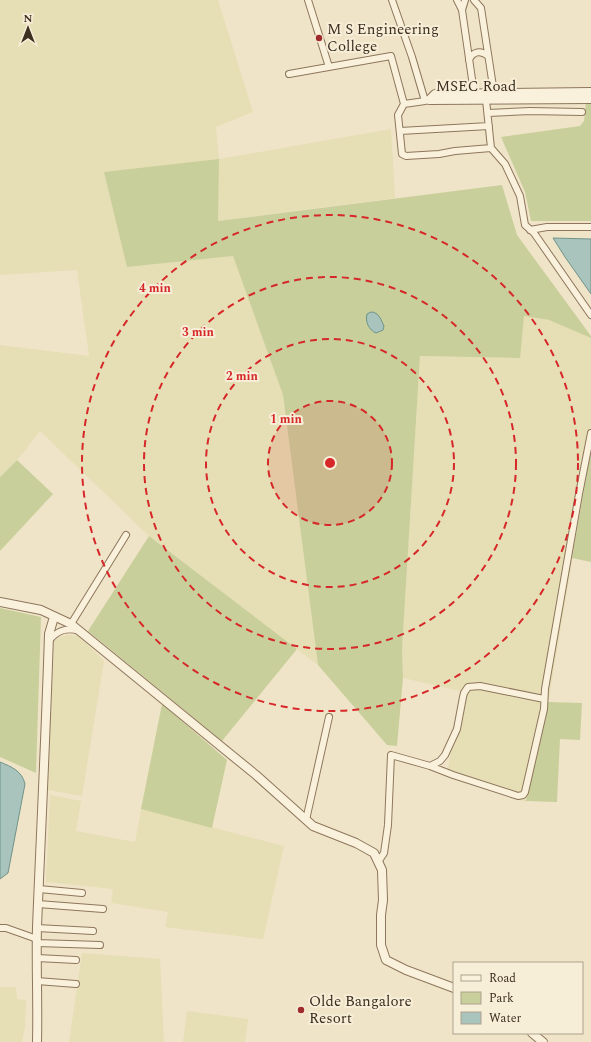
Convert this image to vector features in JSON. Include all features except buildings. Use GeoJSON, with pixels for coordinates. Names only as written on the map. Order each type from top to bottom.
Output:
{"type":"FeatureCollection","features":[{"type":"Feature","properties":{"kind":"street"},"geometry":{"type":"LineString","coordinates":[[308,0],[329,67]]}},
{"type":"Feature","properties":{"kind":"street"},"geometry":{"type":"LineString","coordinates":[[392,0],[427,100],[404,104]]}},
{"type":"Feature","properties":{"kind":"street"},"geometry":{"type":"LineString","coordinates":[[457,0],[462,10],[474,93]]}},
{"type":"Feature","properties":{"kind":"street"},"geometry":{"type":"LineString","coordinates":[[462,10],[465,0]]}},
{"type":"Feature","properties":{"kind":"street"},"geometry":{"type":"LineString","coordinates":[[474,0],[481,8],[494,93]]}},
{"type":"Feature","properties":{"kind":"street"},"geometry":{"type":"LineString","coordinates":[[469,60],[478,52],[484,52],[488,56]]}},
{"type":"Feature","properties":{"kind":"street"},"geometry":{"type":"LineString","coordinates":[[289,74],[391,56],[404,104],[398,114],[402,154],[406,156],[439,154],[491,148]]}},
{"type":"Feature","properties":{"kind":"street","name":"MSEC Road"},"geometry":{"type":"LineString","coordinates":[[427,100],[435,94],[591,92]]}},
{"type":"Feature","properties":{"kind":"street","name":"MSEC Road"},"geometry":{"type":"LineString","coordinates":[[427,100],[591,99]]}},
{"type":"Feature","properties":{"kind":"street"},"geometry":{"type":"LineString","coordinates":[[486,100],[491,148],[506,166],[520,196],[524,225],[534,233],[591,315]]}},
{"type":"Feature","properties":{"kind":"street"},"geometry":{"type":"LineString","coordinates":[[488,113],[530,111],[582,112]]}},
{"type":"Feature","properties":{"kind":"street"},"geometry":{"type":"LineString","coordinates":[[400,131],[489,126]]}},
{"type":"Feature","properties":{"kind":"street"},"geometry":{"type":"LineString","coordinates":[[530,230],[547,227],[591,227]]}},
{"type":"Feature","properties":{"kind":"street"},"geometry":{"type":"LineString","coordinates":[[378,862],[384,853],[388,825],[391,755],[430,766],[488,787],[518,796],[523,795],[528,782],[544,709],[545,689],[591,433]]}},
{"type":"Feature","properties":{"kind":"street"},"geometry":{"type":"LineString","coordinates":[[71,624],[126,535]]}},
{"type":"Feature","properties":{"kind":"street"},"geometry":{"type":"LineString","coordinates":[[0,602],[41,610],[71,624],[256,774],[313,826],[356,843],[374,853],[382,870],[383,900],[381,915],[381,945],[386,960],[406,970],[453,988]]}},
{"type":"Feature","properties":{"kind":"street"},"geometry":{"type":"LineString","coordinates":[[37,1042],[37,928],[48,643],[54,617]]}},
{"type":"Feature","properties":{"kind":"street"},"geometry":{"type":"LineString","coordinates":[[48,643],[53,636],[63,630],[74,629],[81,632]]}},
{"type":"Feature","properties":{"kind":"street"},"geometry":{"type":"LineString","coordinates":[[430,766],[440,761],[445,755],[457,729],[463,697],[468,687],[480,686],[544,699]]}},
{"type":"Feature","properties":{"kind":"street"},"geometry":{"type":"LineString","coordinates":[[306,820],[329,717]]}},
{"type":"Feature","properties":{"kind":"street"},"geometry":{"type":"LineString","coordinates":[[39,889],[82,893]]}},
{"type":"Feature","properties":{"kind":"street"},"geometry":{"type":"LineString","coordinates":[[38,904],[103,909]]}},
{"type":"Feature","properties":{"kind":"street"},"geometry":{"type":"LineString","coordinates":[[0,928],[6,928],[37,941],[100,945]]}},
{"type":"Feature","properties":{"kind":"street"},"geometry":{"type":"LineString","coordinates":[[37,928],[93,931]]}},
{"type":"Feature","properties":{"kind":"street"},"geometry":{"type":"LineString","coordinates":[[37,958],[76,960]]}},
{"type":"Feature","properties":{"kind":"street"},"geometry":{"type":"LineString","coordinates":[[37,981],[76,984]]}},
{"type":"Feature","properties":{"kind":"street"},"geometry":{"type":"LineString","coordinates":[[533,1034],[543,1042]]}},
{"type":"Feature","properties":{"kind":"shaded area"},"geometry":{"type":"Polygon","coordinates":[[[0,0],[218,0],[253,112],[216,127],[219,159],[391,129],[395,198],[218,221],[127,267],[233,256],[283,395],[318,665],[149,536],[40,431],[20,457],[0,477],[0,345],[89,356],[77,270],[0,275],[0,0]]]}},
{"type":"Feature","properties":{"kind":"shaded area"},"geometry":{"type":"Polygon","coordinates":[[[524,316],[549,320],[591,338],[591,450],[549,698],[526,802],[447,776],[460,691],[403,678],[402,649],[420,356],[519,358],[524,316]]]}},
{"type":"Feature","properties":{"kind":"shaded area"},"geometry":{"type":"Polygon","coordinates":[[[67,635],[79,636],[104,661],[82,796],[48,790],[54,641],[67,635]]]}},
{"type":"Feature","properties":{"kind":"shaded area"},"geometry":{"type":"Polygon","coordinates":[[[50,795],[81,801],[76,831],[135,842],[141,809],[284,846],[263,939],[165,927],[168,912],[111,903],[113,889],[46,882],[50,795]]]}},
{"type":"Feature","properties":{"kind":"shaded area"},"geometry":{"type":"Polygon","coordinates":[[[82,953],[160,959],[164,1042],[69,1042],[82,953]]]}},
{"type":"Feature","properties":{"kind":"shaded area"},"geometry":{"type":"Polygon","coordinates":[[[0,987],[16,987],[17,999],[26,1000],[25,1027],[22,1042],[0,1042],[0,987]]]}},
{"type":"Feature","properties":{"kind":"shaded area"},"geometry":{"type":"Polygon","coordinates":[[[187,1011],[248,1019],[245,1042],[183,1042],[187,1011]]]}},
{"type":"Feature","properties":{"kind":"green space"},"geometry":{"type":"Polygon","coordinates":[[[586,102],[591,102],[591,221],[531,221],[525,192],[501,137],[580,126],[584,121],[586,102]]]}},
{"type":"Feature","properties":{"kind":"green space"},"geometry":{"type":"Polygon","coordinates":[[[219,159],[218,221],[502,185],[517,235],[591,336],[591,338],[549,320],[524,316],[520,358],[420,356],[402,649],[403,678],[397,746],[387,745],[318,665],[283,395],[233,256],[127,267],[104,172],[219,159]]]}},
{"type":"Feature","properties":{"kind":"green space"},"geometry":{"type":"Polygon","coordinates":[[[591,450],[591,562],[572,558],[591,450]]]}},
{"type":"Feature","properties":{"kind":"green space"},"geometry":{"type":"Polygon","coordinates":[[[17,460],[53,494],[0,551],[0,477],[17,460]]]}},
{"type":"Feature","properties":{"kind":"green space"},"geometry":{"type":"Polygon","coordinates":[[[149,536],[297,649],[222,741],[88,631],[149,536]]]}},
{"type":"Feature","properties":{"kind":"green space"},"geometry":{"type":"Polygon","coordinates":[[[0,608],[41,617],[36,773],[0,757],[0,608]]]}},
{"type":"Feature","properties":{"kind":"green space"},"geometry":{"type":"Polygon","coordinates":[[[548,702],[582,703],[580,740],[560,739],[557,802],[526,801],[548,702]]]}},
{"type":"Feature","properties":{"kind":"green space"},"geometry":{"type":"Polygon","coordinates":[[[162,704],[227,760],[212,828],[141,809],[162,704]]]}},
{"type":"Feature","properties":{"kind":"water"},"geometry":{"type":"Polygon","coordinates":[[[553,238],[591,239],[591,294],[565,257],[553,238]]]}},
{"type":"Feature","properties":{"kind":"water"},"geometry":{"type":"Polygon","coordinates":[[[371,312],[376,313],[379,317],[384,326],[383,330],[376,333],[370,328],[367,323],[367,314],[371,312]]]}},
{"type":"Feature","properties":{"kind":"water"},"geometry":{"type":"Polygon","coordinates":[[[0,762],[19,773],[25,784],[8,873],[0,879],[0,762]]]}},
{"type":"Feature","properties":{"kind":"place","name":"M S Engineering College"},"geometry":{"type":"Point","coordinates":[319,38]}},
{"type":"Feature","properties":{"kind":"place","name":"Olde Bangalore Resort"},"geometry":{"type":"Point","coordinates":[301,1010]}}]}
